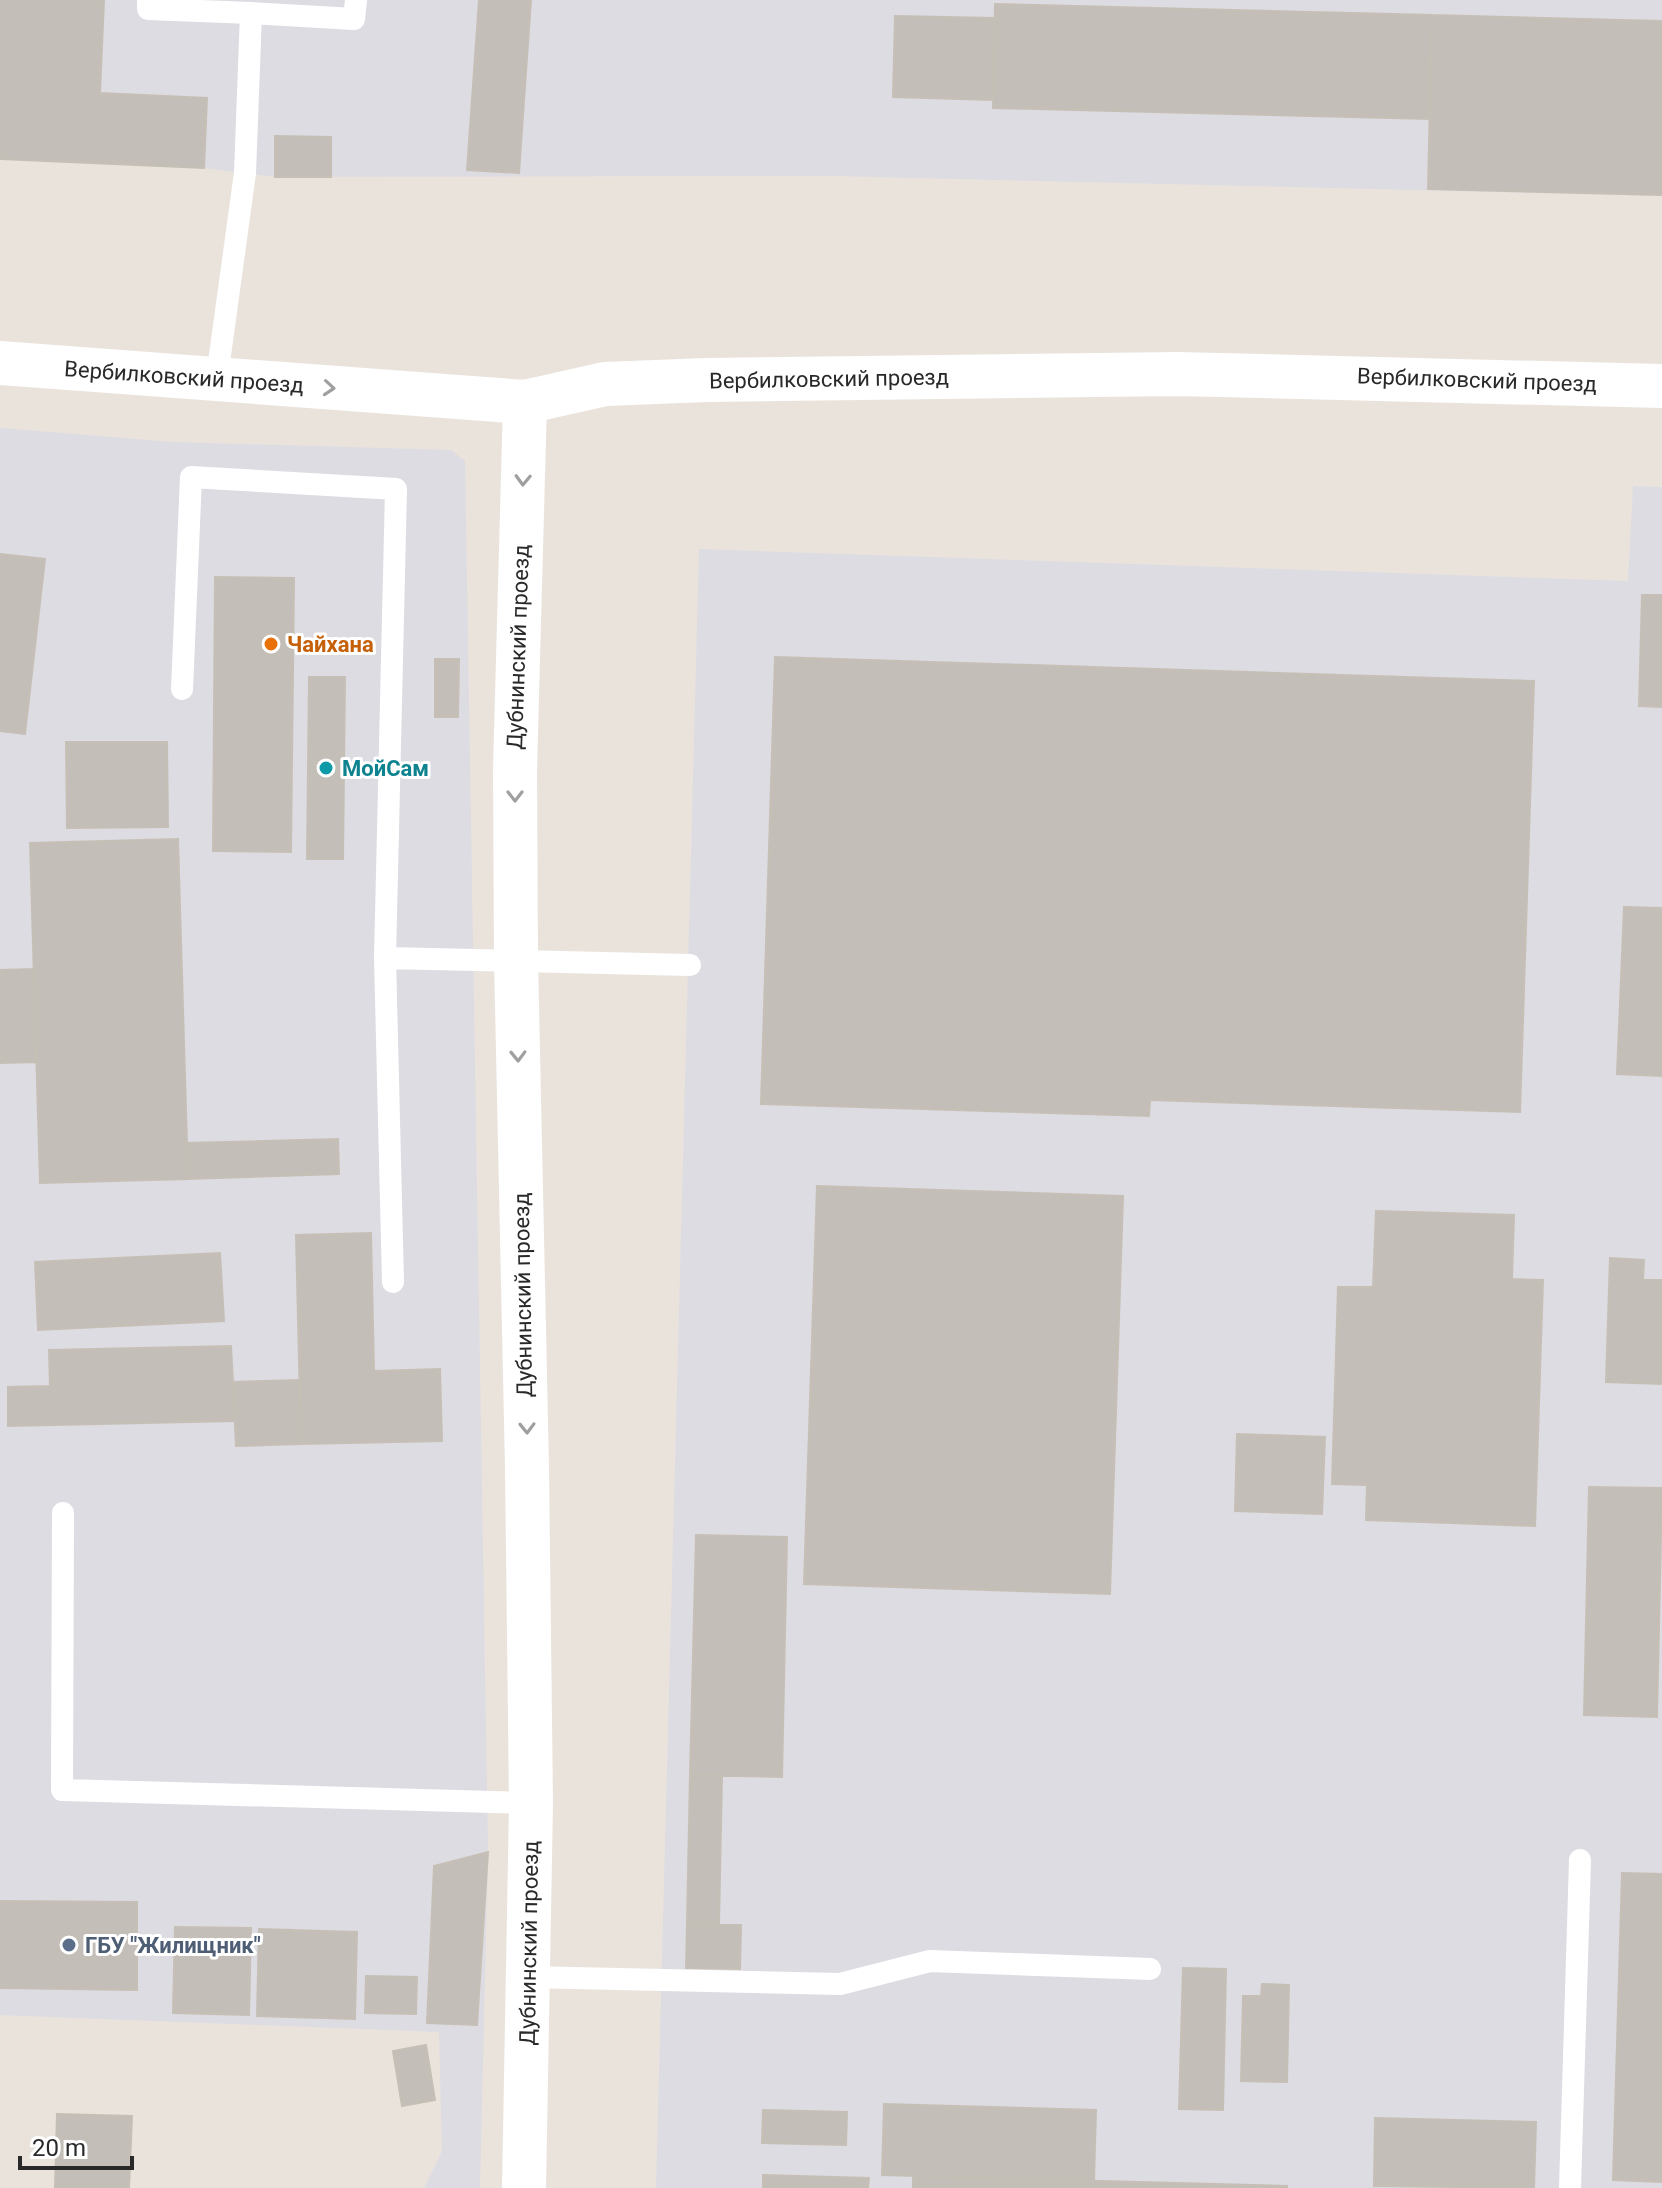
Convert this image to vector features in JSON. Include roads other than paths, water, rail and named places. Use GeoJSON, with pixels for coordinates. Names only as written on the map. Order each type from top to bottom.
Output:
{"type":"FeatureCollection","features":[{"type":"Feature","properties":{"kind":"street","name":"Вербилковский проезд"},"geometry":{"type":"LineString","coordinates":[[0,363],[525,402],[605,384],[706,380],[1177,374],[1662,386]]}},
{"type":"Feature","properties":{"kind":"street","name":"Дубнинский проезд"},"geometry":{"type":"LineString","coordinates":[[524,2188],[531,1803],[515,770],[525,402]]}},
{"type":"Feature","properties":{"kind":"lane"},"geometry":{"type":"LineString","coordinates":[[148,0],[148,9],[354,19],[356,0]]}},
{"type":"Feature","properties":{"kind":"lane"},"geometry":{"type":"LineString","coordinates":[[217,377],[245,173],[251,13]]}},
{"type":"Feature","properties":{"kind":"lane"},"geometry":{"type":"LineString","coordinates":[[182,689],[191,477],[396,489],[385,958],[393,1282]]}},
{"type":"Feature","properties":{"kind":"lane"},"geometry":{"type":"LineString","coordinates":[[385,958],[690,965]]}},
{"type":"Feature","properties":{"kind":"lane"},"geometry":{"type":"LineString","coordinates":[[63,1513],[62,1790],[531,1803]]}},
{"type":"Feature","properties":{"kind":"lane"},"geometry":{"type":"LineString","coordinates":[[1570,2188],[1580,1860]]}},
{"type":"Feature","properties":{"kind":"lane"},"geometry":{"type":"LineString","coordinates":[[528,1977],[840,1984],[930,1961],[1150,1969]]}},
{"type":"Feature","properties":{"kind":"place","name":"Чайхана"},"geometry":{"type":"Point","coordinates":[271,644]}},
{"type":"Feature","properties":{"kind":"place","name":"МойСам"},"geometry":{"type":"Point","coordinates":[326,768]}},
{"type":"Feature","properties":{"kind":"place","name":"ГБУ \"Жилищник\""},"geometry":{"type":"Point","coordinates":[69,1945]}}]}
